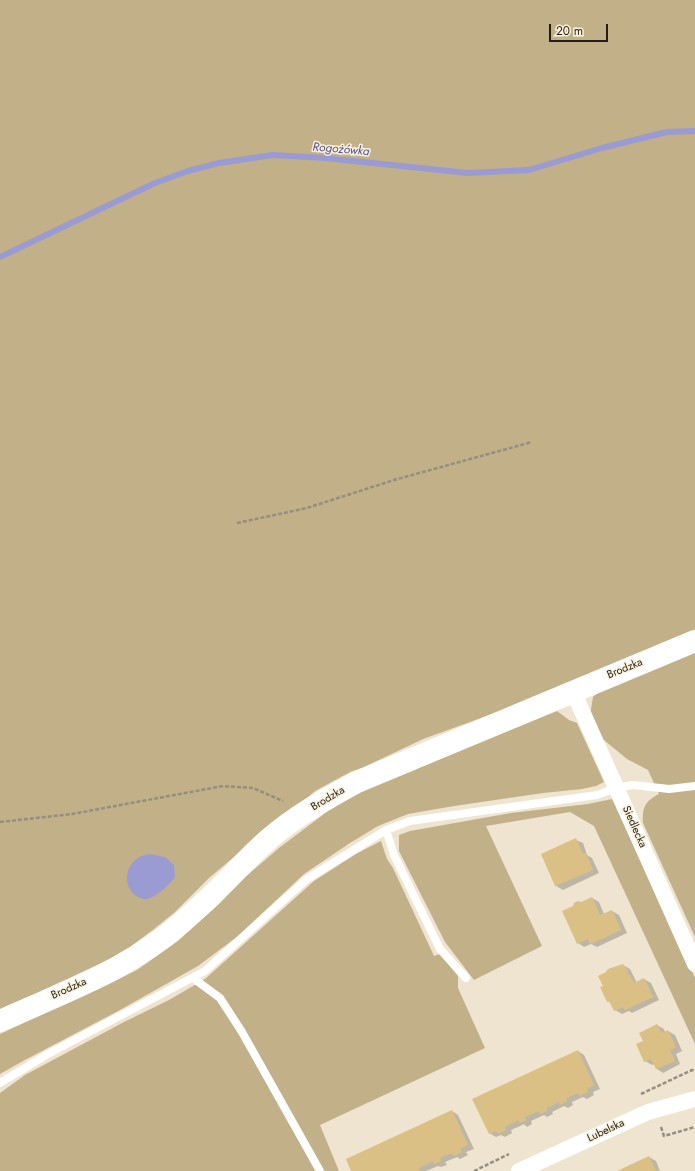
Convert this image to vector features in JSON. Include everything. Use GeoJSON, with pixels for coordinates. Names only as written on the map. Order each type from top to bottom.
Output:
{"type":"FeatureCollection","features":[{"type":"Feature","properties":{"kind":"street","name":"Brodzka"},"geometry":{"type":"LineString","coordinates":[[0,1020],[106,973],[131,960],[164,937],[212,895],[228,877],[271,837],[323,800],[357,782],[432,752],[695,640]]}},
{"type":"Feature","properties":{"kind":"street","name":"Siedlecka"},"geometry":{"type":"LineString","coordinates":[[573,691],[695,964]]}},
{"type":"Feature","properties":{"kind":"street","name":"Lubelska"},"geometry":{"type":"LineString","coordinates":[[519,1171],[648,1112],[695,1099]]}},
{"type":"Feature","properties":{"kind":"lane"},"geometry":{"type":"LineString","coordinates":[[0,1083],[48,1054],[193,978],[211,966],[306,879],[386,830],[410,821],[597,795],[616,788],[633,785],[669,789],[695,786]]}},
{"type":"Feature","properties":{"kind":"lane"},"geometry":{"type":"LineString","coordinates":[[386,830],[394,855],[440,948],[466,978]]}},
{"type":"Feature","properties":{"kind":"lane"},"geometry":{"type":"LineString","coordinates":[[193,978],[220,998],[242,1032],[320,1171]]}},
{"type":"Feature","properties":{"kind":"path"},"geometry":{"type":"LineString","coordinates":[[237,523],[307,508],[394,480],[532,442]]}},
{"type":"Feature","properties":{"kind":"path"},"geometry":{"type":"LineString","coordinates":[[0,822],[72,814],[223,786],[254,788],[292,806],[300,816]]}},
{"type":"Feature","properties":{"kind":"path"},"geometry":{"type":"LineString","coordinates":[[664,1083],[692,1070],[695,1071]]}},
{"type":"Feature","properties":{"kind":"path"},"geometry":{"type":"LineString","coordinates":[[661,1127],[664,1136],[695,1127]]}},
{"type":"Feature","properties":{"kind":"shaded area"},"geometry":{"type":"Polygon","coordinates":[[[0,0],[695,0],[695,633],[531,700],[423,739],[362,768],[352,771],[315,791],[209,878],[175,912],[130,947],[110,959],[0,1010],[0,0]]]}},
{"type":"Feature","properties":{"kind":"shaded area"},"geometry":{"type":"Polygon","coordinates":[[[695,650],[695,937],[643,823],[645,806],[650,799],[659,794],[648,770],[627,759],[599,736],[590,716],[593,697],[605,686],[695,650]]]}},
{"type":"Feature","properties":{"kind":"shaded area"},"geometry":{"type":"Polygon","coordinates":[[[557,711],[569,720],[577,723],[604,782],[596,786],[582,789],[543,793],[408,814],[378,826],[304,874],[238,936],[198,966],[120,1010],[0,1074],[0,1034],[137,970],[178,941],[220,903],[236,885],[279,848],[328,811],[362,791],[557,711]]]}},
{"type":"Feature","properties":{"kind":"shaded area"},"geometry":{"type":"Polygon","coordinates":[[[612,799],[695,978],[695,1044],[594,826],[570,812],[486,826],[542,946],[474,980],[445,942],[399,851],[399,835],[410,831],[511,813],[588,804],[612,799]]]}},
{"type":"Feature","properties":{"kind":"shaded area"},"geometry":{"type":"Polygon","coordinates":[[[381,841],[387,859],[393,868],[434,956],[440,954],[458,976],[458,988],[485,1048],[320,1125],[339,1171],[0,1171],[0,1093],[25,1075],[124,1022],[169,1000],[205,979],[314,881],[356,854],[381,841]]]}},
{"type":"Feature","properties":{"kind":"water"},"geometry":{"type":"Polygon","coordinates":[[[149,854],[165,857],[174,865],[175,878],[151,898],[145,899],[138,897],[130,890],[127,875],[131,864],[135,860],[149,854]]]}},
{"type":"Feature","properties":{"kind":"building"},"geometry":{"type":"Polygon","coordinates":[[[576,838],[583,854],[586,853],[593,870],[555,886],[541,854],[576,838]]]}},
{"type":"Feature","properties":{"kind":"building"},"geometry":{"type":"Polygon","coordinates":[[[592,897],[600,915],[612,910],[621,930],[590,944],[588,939],[577,944],[562,911],[573,906],[574,903],[578,901],[581,902],[592,897]]]}},
{"type":"Feature","properties":{"kind":"building"},"geometry":{"type":"Polygon","coordinates":[[[623,964],[634,983],[644,978],[653,997],[625,1010],[623,1007],[614,1011],[609,1001],[607,1002],[600,987],[603,986],[598,976],[606,972],[608,969],[623,964]]]}},
{"type":"Feature","properties":{"kind":"building"},"geometry":{"type":"Polygon","coordinates":[[[657,1024],[662,1033],[668,1030],[676,1047],[670,1050],[675,1061],[656,1069],[651,1059],[644,1062],[636,1044],[643,1041],[639,1033],[657,1024]]]}},
{"type":"Feature","properties":{"kind":"building"},"geometry":{"type":"Polygon","coordinates":[[[578,1050],[594,1085],[587,1089],[588,1092],[580,1096],[578,1093],[566,1098],[567,1101],[560,1105],[559,1102],[546,1108],[547,1111],[540,1114],[539,1111],[525,1117],[526,1120],[520,1123],[518,1120],[505,1127],[506,1130],[498,1134],[496,1131],[489,1134],[472,1099],[578,1050]]]}},
{"type":"Feature","properties":{"kind":"building"},"geometry":{"type":"Polygon","coordinates":[[[452,1110],[468,1145],[460,1149],[462,1152],[453,1156],[452,1153],[440,1158],[441,1161],[434,1164],[433,1161],[419,1168],[421,1171],[351,1171],[346,1159],[452,1110]]]}},
{"type":"Feature","properties":{"kind":"building"},"geometry":{"type":"Polygon","coordinates":[[[649,1156],[656,1171],[617,1171],[649,1156]]]}},
{"type":"Feature","properties":{"kind":"waterway","name":"Rogożówka"},"geometry":{"type":"LineString","coordinates":[[0,257],[155,183],[188,171],[219,163],[273,155],[325,158],[468,173],[529,170],[602,148],[667,132],[695,131]]}}]}
